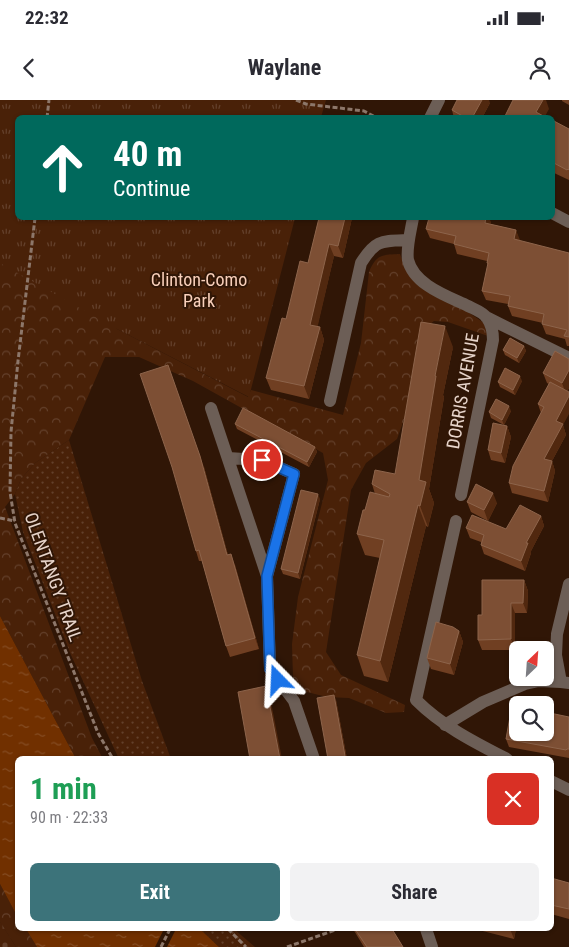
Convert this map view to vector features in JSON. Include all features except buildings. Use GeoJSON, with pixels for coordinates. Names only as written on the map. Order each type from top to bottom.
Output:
{"type":"FeatureCollection","features":[{"type":"Feature","properties":{"kind":"street"},"geometry":{"type":"LineString","coordinates":[[432,115],[439,100]]}},
{"type":"Feature","properties":{"kind":"street"},"geometry":{"type":"LineString","coordinates":[[555,215],[569,222]]}},
{"type":"Feature","properties":{"kind":"street","name":"DORRIS AVENUE"},"geometry":{"type":"LineString","coordinates":[[413,220],[408,259],[414,273],[432,289],[476,309],[486,317],[492,328],[493,340],[461,495]]}},
{"type":"Feature","properties":{"kind":"street"},"geometry":{"type":"LineString","coordinates":[[330,401],[361,263],[376,244],[409,240]]}},
{"type":"Feature","properties":{"kind":"street"},"geometry":{"type":"LineString","coordinates":[[486,317],[569,358]]}},
{"type":"Feature","properties":{"kind":"street"},"geometry":{"type":"LineString","coordinates":[[211,408],[267,576],[270,669],[294,702],[313,756]]}},
{"type":"Feature","properties":{"kind":"street"},"geometry":{"type":"LineString","coordinates":[[228,458],[262,460],[294,474],[267,576]]}},
{"type":"Feature","properties":{"kind":"street"},"geometry":{"type":"LineString","coordinates":[[456,521],[416,700],[427,712],[445,725],[501,756]]}},
{"type":"Feature","properties":{"kind":"street"},"geometry":{"type":"LineString","coordinates":[[445,725],[483,702],[524,684],[565,682],[556,655],[558,634],[569,584]]}},
{"type":"Feature","properties":{"kind":"street"},"geometry":{"type":"LineString","coordinates":[[554,782],[569,790]]}},
{"type":"Feature","properties":{"kind":"street"},"geometry":{"type":"LineString","coordinates":[[427,931],[432,947]]}},
{"type":"Feature","properties":{"kind":"path"},"geometry":{"type":"LineString","coordinates":[[47,115],[49,100]]}},
{"type":"Feature","properties":{"kind":"path"},"geometry":{"type":"LineString","coordinates":[[296,100],[306,104],[364,111],[371,115]]}},
{"type":"Feature","properties":{"kind":"path","name":"OLENTANGY TRAIL"},"geometry":{"type":"LineString","coordinates":[[35,220],[11,432],[10,492],[15,521],[98,734],[110,756]]}},
{"type":"Feature","properties":{"kind":"path"},"geometry":{"type":"LineString","coordinates":[[0,518],[15,521]]}},
{"type":"Feature","properties":{"kind":"path"},"geometry":{"type":"LineString","coordinates":[[161,947],[169,931]]}},
{"type":"Feature","properties":{"kind":"path"},"geometry":{"type":"LineString","coordinates":[[230,931],[246,947]]}},
{"type":"Feature","properties":{"kind":"path"},"geometry":{"type":"LineString","coordinates":[[286,947],[332,931]]}},
{"type":"Feature","properties":{"kind":"green space"},"geometry":{"type":"Polygon","coordinates":[[[0,100],[15,115],[15,220],[20,220],[117,329],[248,397],[251,390],[343,415],[361,343],[369,272],[377,259],[384,255],[400,254],[406,270],[484,323],[488,336],[448,322],[434,321],[425,328],[406,414],[397,439],[366,463],[351,490],[326,652],[341,675],[405,705],[404,712],[386,713],[349,698],[327,697],[307,692],[293,677],[292,644],[298,597],[328,480],[323,453],[193,381],[139,357],[105,357],[69,440],[35,463],[21,479],[15,494],[5,507],[92,738],[101,756],[74,756],[0,616],[0,100]]]}},
{"type":"Feature","properties":{"kind":"green space","name":"Clinton-Como Park"},"geometry":{"type":"Polygon","coordinates":[[[0,100],[326,100],[322,115],[15,115],[15,220],[294,220],[249,397],[117,329],[0,263],[0,100]]]}},
{"type":"Feature","properties":{"kind":"green space"},"geometry":{"type":"Polygon","coordinates":[[[69,440],[142,681],[170,756],[118,756],[71,655],[23,532],[15,494],[21,479],[35,463],[69,440]]]}},
{"type":"Feature","properties":{"kind":"green space"},"geometry":{"type":"Polygon","coordinates":[[[0,884],[15,912],[15,931],[27,931],[37,947],[16,947],[0,922],[0,884]]]}},
{"type":"Feature","properties":{"kind":"green space"},"geometry":{"type":"Polygon","coordinates":[[[1,923],[16,947],[0,947],[1,923]]]}},
{"type":"Feature","properties":{"kind":"green space"},"geometry":{"type":"Polygon","coordinates":[[[202,931],[236,931],[255,947],[219,947],[202,931]]]}},
{"type":"Feature","properties":{"kind":"water"},"geometry":{"type":"Polygon","coordinates":[[[0,616],[74,756],[15,756],[15,912],[0,884],[0,616]]]}},
{"type":"Feature","properties":{"kind":"water"},"geometry":{"type":"Polygon","coordinates":[[[27,931],[202,931],[219,947],[37,947],[27,931]]]}},
{"type":"Feature","properties":{"kind":"pier"},"geometry":{"type":"Polygon","coordinates":[[[163,931],[175,931],[167,947],[155,947],[163,931]]]}},
{"type":"Feature","properties":{"kind":"route"},"geometry":{"type":"LineString","coordinates":[[262,460],[294,474],[267,576],[270,669],[278,680]]}}]}
